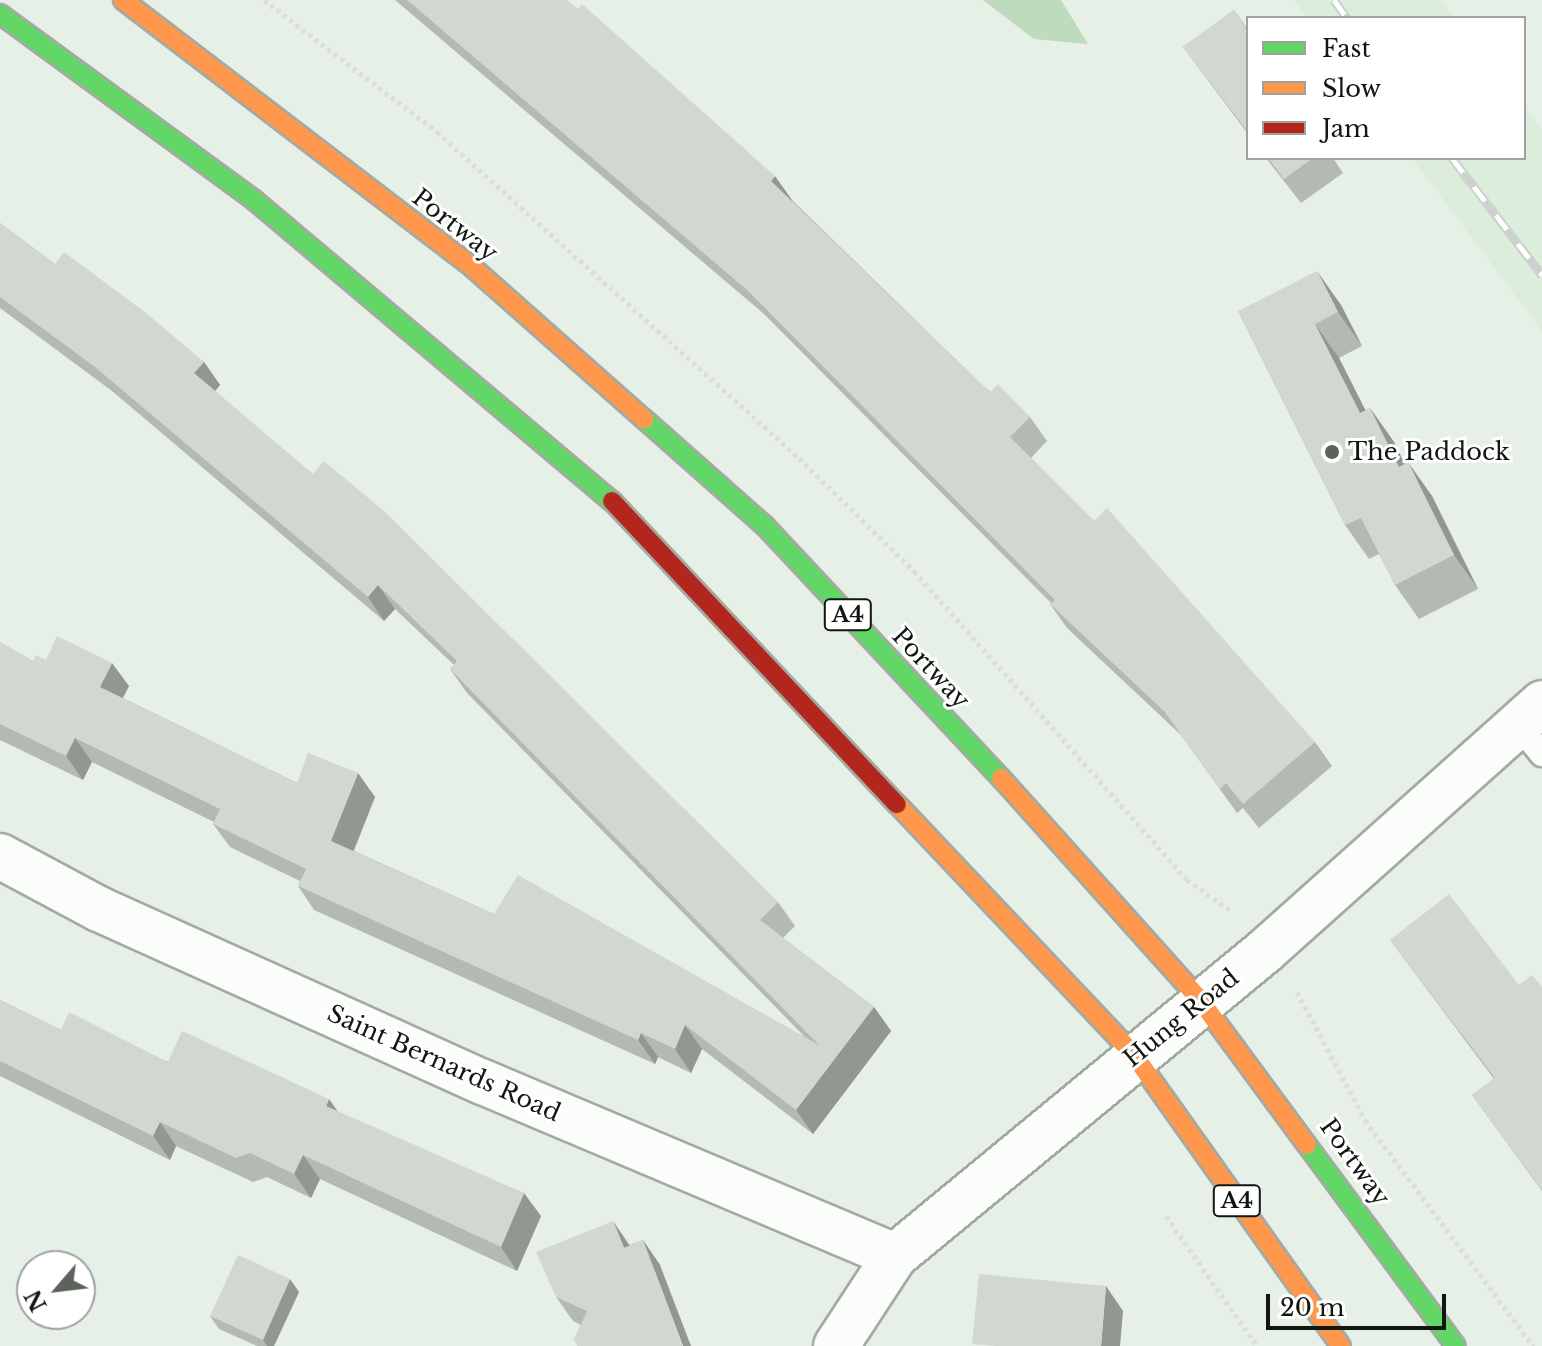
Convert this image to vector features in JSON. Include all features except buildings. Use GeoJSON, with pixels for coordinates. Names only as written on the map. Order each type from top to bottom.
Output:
{"type":"FeatureCollection","features":[{"type":"Feature","properties":{"kind":"highway","name":"Portway"},"geometry":{"type":"LineString","coordinates":[[123,0],[472,267],[764,525],[1090,872],[1200,1000],[1456,1346]]}},
{"type":"Feature","properties":{"kind":"highway","name":"A4"},"geometry":{"type":"LineString","coordinates":[[0,14],[254,200],[604,493],[1134,1055],[1341,1346]]}},
{"type":"Feature","properties":{"kind":"street","name":"Hung Road"},"geometry":{"type":"LineString","coordinates":[[836,1346],[895,1256],[1200,1000],[1535,728]]}},
{"type":"Feature","properties":{"kind":"street","name":"Saint Bernards Road"},"geometry":{"type":"LineString","coordinates":[[0,856],[99,909],[483,1082],[895,1256]]}},
{"type":"Feature","properties":{"kind":"path"},"geometry":{"type":"LineString","coordinates":[[1166,1216],[1257,1346]]}},
{"type":"Feature","properties":{"kind":"shaded area"},"geometry":{"type":"Polygon","coordinates":[[[1294,0],[1441,0],[1453,16],[1306,16],[1294,0]]]}},
{"type":"Feature","properties":{"kind":"shaded area"},"geometry":{"type":"Polygon","coordinates":[[[1526,109],[1542,130],[1542,331],[1414,160],[1526,160],[1526,109]]]}},
{"type":"Feature","properties":{"kind":"green space"},"geometry":{"type":"Polygon","coordinates":[[[983,0],[1061,0],[1088,44],[1034,39],[983,0]]]}},
{"type":"Feature","properties":{"kind":"railway"},"geometry":{"type":"LineString","coordinates":[[1334,0],[1346,16]]}},
{"type":"Feature","properties":{"kind":"railway"},"geometry":{"type":"LineString","coordinates":[[1454,160],[1542,275]]}},
{"type":"Feature","properties":{"kind":"traffic: fast"},"geometry":{"type":"LineString","coordinates":[[0,14],[254,200],[612,501]]}},
{"type":"Feature","properties":{"kind":"traffic: fast"},"geometry":{"type":"LineString","coordinates":[[644,419],[764,525],[1001,778]]}},
{"type":"Feature","properties":{"kind":"traffic: fast"},"geometry":{"type":"LineString","coordinates":[[1307,1145],[1456,1346]]}},
{"type":"Feature","properties":{"kind":"traffic: slow"},"geometry":{"type":"LineString","coordinates":[[123,0],[472,267],[644,419]]}},
{"type":"Feature","properties":{"kind":"traffic: slow"},"geometry":{"type":"LineString","coordinates":[[1001,778],[1200,1000],[1307,1145]]}},
{"type":"Feature","properties":{"kind":"traffic: slow"},"geometry":{"type":"LineString","coordinates":[[897,804],[1134,1055],[1341,1346]]}},
{"type":"Feature","properties":{"kind":"traffic: jam"},"geometry":{"type":"LineString","coordinates":[[612,501],[897,804]]}},
{"type":"Feature","properties":{"kind":"place","name":"The Paddock"},"geometry":{"type":"Point","coordinates":[1332,452]}}]}
